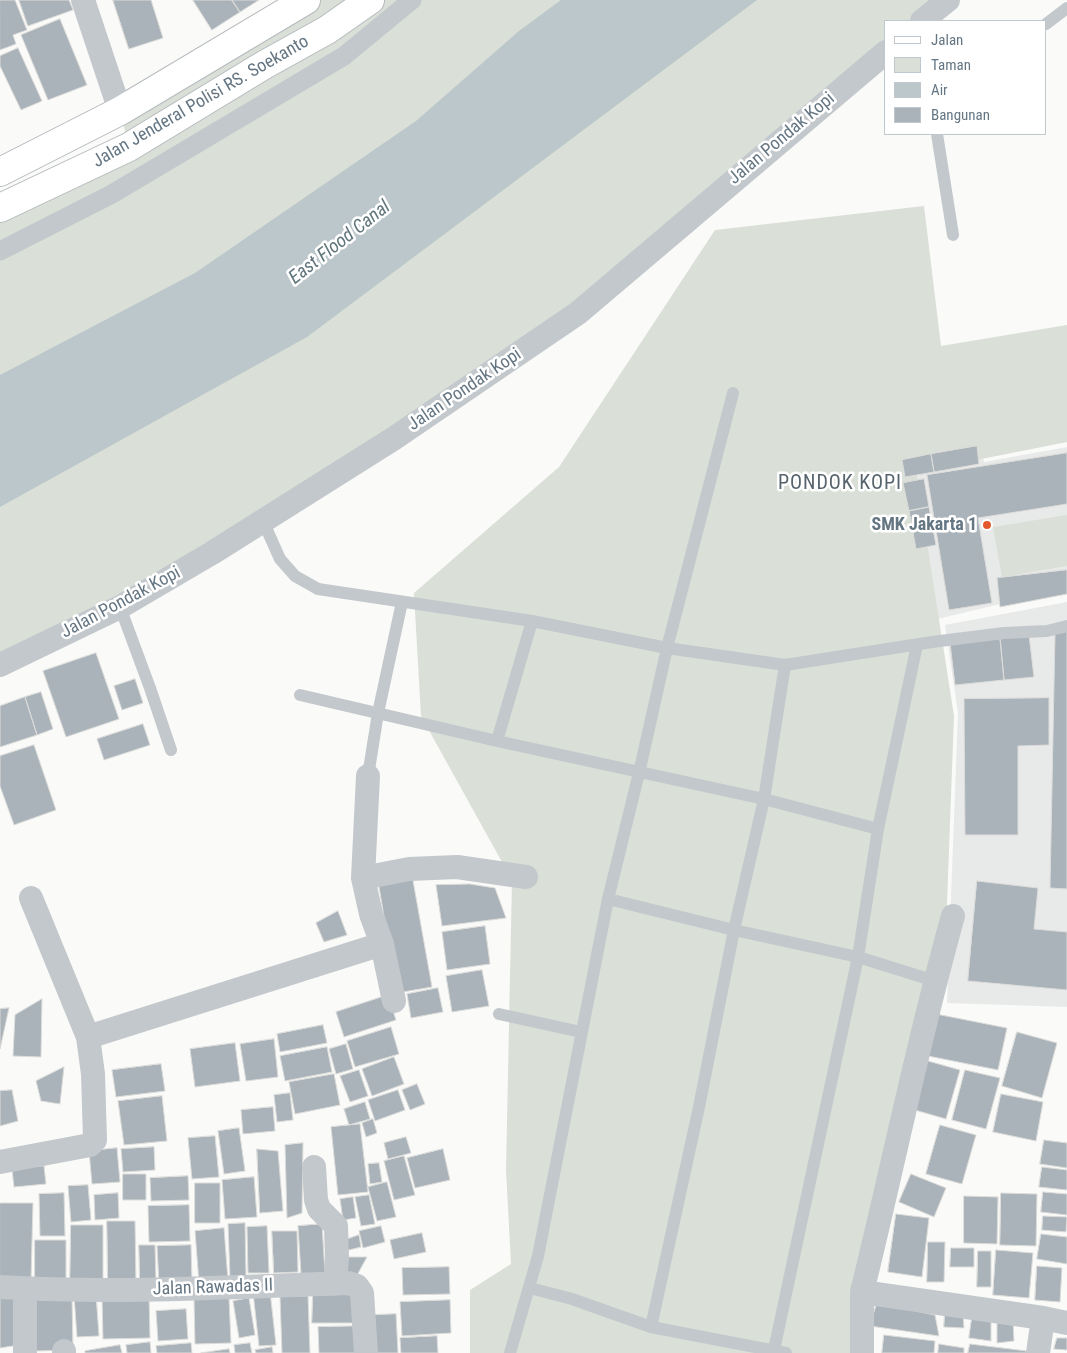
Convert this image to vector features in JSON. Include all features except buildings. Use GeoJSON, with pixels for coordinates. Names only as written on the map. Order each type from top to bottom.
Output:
{"type":"FeatureCollection","features":[{"type":"Feature","properties":{"kind":"main road","name":"Jalan Jenderal Polisi RS. Soekanto"},"geometry":{"type":"LineString","coordinates":[[0,172],[120,111],[306,0]]}},
{"type":"Feature","properties":{"kind":"main road","name":"Jalan Jenderal Polisi RS. Soekanto"},"geometry":{"type":"LineString","coordinates":[[0,208],[129,147],[264,65],[327,30],[370,0]]}},
{"type":"Feature","properties":{"kind":"main road"},"geometry":{"type":"LineString","coordinates":[[120,111],[129,147]]}},
{"type":"Feature","properties":{"kind":"street"},"geometry":{"type":"LineString","coordinates":[[83,0],[120,111]]}},
{"type":"Feature","properties":{"kind":"street"},"geometry":{"type":"LineString","coordinates":[[0,251],[112,194],[344,56],[412,0]]}},
{"type":"Feature","properties":{"kind":"street"},"geometry":{"type":"LineString","coordinates":[[923,20],[948,0]]}},
{"type":"Feature","properties":{"kind":"street","name":"Jalan Pondak Kopi"},"geometry":{"type":"LineString","coordinates":[[0,665],[120,607],[263,521],[394,439],[578,313],[884,54]]}},
{"type":"Feature","properties":{"kind":"street"},"geometry":{"type":"LineString","coordinates":[[368,776],[363,878],[371,914],[382,944],[394,1001]]}},
{"type":"Feature","properties":{"kind":"street"},"geometry":{"type":"LineString","coordinates":[[363,878],[409,869],[457,866],[526,877]]}},
{"type":"Feature","properties":{"kind":"street"},"geometry":{"type":"LineString","coordinates":[[0,1162],[93,1144],[95,1130],[93,1074],[88,1037],[31,898]]}},
{"type":"Feature","properties":{"kind":"street"},"geometry":{"type":"LineString","coordinates":[[862,1353],[862,1292],[935,980],[953,916]]}},
{"type":"Feature","properties":{"kind":"street"},"geometry":{"type":"LineString","coordinates":[[88,1037],[382,944]]}},
{"type":"Feature","properties":{"kind":"street"},"geometry":{"type":"LineString","coordinates":[[314,1166],[316,1200],[319,1210],[336,1226],[337,1258],[335,1284]]}},
{"type":"Feature","properties":{"kind":"street","name":"Jalan Rawadas II"},"geometry":{"type":"LineString","coordinates":[[0,1287],[25,1289],[157,1290],[348,1283],[357,1286],[362,1293],[366,1353]]}},
{"type":"Feature","properties":{"kind":"street"},"geometry":{"type":"LineString","coordinates":[[25,1289],[25,1353]]}},
{"type":"Feature","properties":{"kind":"street"},"geometry":{"type":"LineString","coordinates":[[862,1292],[1067,1323]]}},
{"type":"Feature","properties":{"kind":"street"},"geometry":{"type":"LineString","coordinates":[[1038,1353],[1043,1318]]}},
{"type":"Feature","properties":{"kind":"lane"},"geometry":{"type":"LineString","coordinates":[[1047,23],[1067,8]]}},
{"type":"Feature","properties":{"kind":"lane"},"geometry":{"type":"LineString","coordinates":[[937,135],[953,235]]}},
{"type":"Feature","properties":{"kind":"lane"},"geometry":{"type":"LineString","coordinates":[[510,1353],[538,1256],[608,898],[667,648],[733,393]]}},
{"type":"Feature","properties":{"kind":"lane"},"geometry":{"type":"LineString","coordinates":[[263,521],[280,559],[295,576],[318,589],[532,621],[667,648],[785,665],[917,645],[1067,626]]}},
{"type":"Feature","properties":{"kind":"lane"},"geometry":{"type":"LineString","coordinates":[[368,776],[378,714],[402,602]]}},
{"type":"Feature","properties":{"kind":"lane"},"geometry":{"type":"LineString","coordinates":[[120,607],[171,750]]}},
{"type":"Feature","properties":{"kind":"lane"},"geometry":{"type":"LineString","coordinates":[[497,741],[532,621]]}},
{"type":"Feature","properties":{"kind":"lane"},"geometry":{"type":"LineString","coordinates":[[530,1288],[572,1299],[651,1327],[780,1351],[858,957],[878,829],[917,645]]}},
{"type":"Feature","properties":{"kind":"lane"},"geometry":{"type":"LineString","coordinates":[[651,1327],[697,1117],[734,930],[764,799],[785,665]]}},
{"type":"Feature","properties":{"kind":"lane"},"geometry":{"type":"LineString","coordinates":[[300,695],[639,773],[764,799],[878,829]]}},
{"type":"Feature","properties":{"kind":"lane"},"geometry":{"type":"LineString","coordinates":[[608,898],[734,930],[858,957],[935,980]]}},
{"type":"Feature","properties":{"kind":"lane"},"geometry":{"type":"LineString","coordinates":[[499,1014],[581,1032]]}},
{"type":"Feature","properties":{"kind":"shaded area","name":"SMK Jakarta 1"},"geometry":{"type":"Polygon","coordinates":[[[980,438],[984,462],[1067,447],[1067,588],[925,622],[896,454],[980,438]]]}},
{"type":"Feature","properties":{"kind":"shaded area"},"geometry":{"type":"Polygon","coordinates":[[[1067,602],[1067,1007],[947,1003],[958,713],[945,625],[1067,602]]]}},
{"type":"Feature","properties":{"kind":"green space"},"geometry":{"type":"Polygon","coordinates":[[[306,0],[948,0],[923,20],[884,20],[884,54],[636,263],[263,521],[0,665],[0,208],[129,147],[120,111],[306,0]]]}},
{"type":"Feature","properties":{"kind":"green space"},"geometry":{"type":"Polygon","coordinates":[[[924,206],[941,346],[1067,325],[1067,442],[916,472],[954,716],[945,956],[858,1353],[470,1353],[470,1290],[511,1264],[506,1170],[512,880],[421,716],[414,593],[559,467],[715,230],[924,206]]]}},
{"type":"Feature","properties":{"kind":"green space"},"geometry":{"type":"Polygon","coordinates":[[[1067,515],[1067,566],[1002,577],[993,527],[1067,515]]]}},
{"type":"Feature","properties":{"kind":"water","name":"East Flood Canal"},"geometry":{"type":"Polygon","coordinates":[[[561,0],[757,0],[307,337],[0,507],[0,375],[195,273],[416,121],[519,31],[561,0]]]}},
{"type":"Feature","properties":{"kind":"place","name":"SMK Jakarta 1"},"geometry":{"type":"Point","coordinates":[987,525]}},
{"type":"Feature","properties":{"kind":"district","name":"PONDOK KOPI"},"geometry":{"type":"Point","coordinates":[840,484]}}]}
